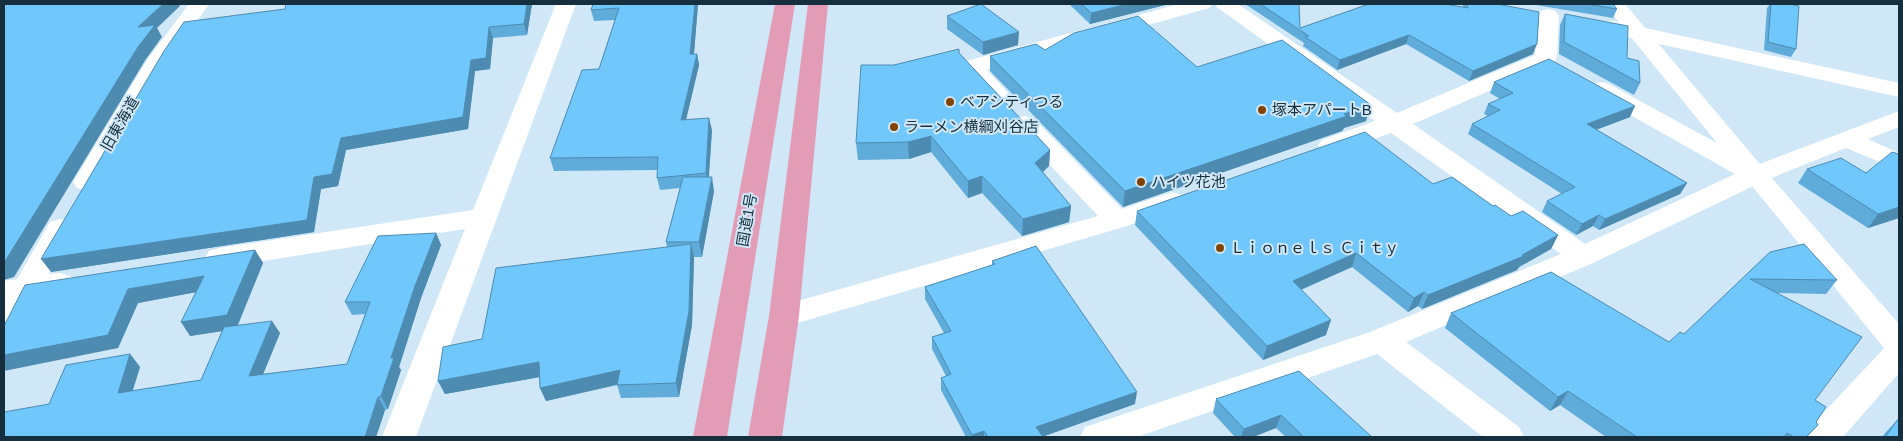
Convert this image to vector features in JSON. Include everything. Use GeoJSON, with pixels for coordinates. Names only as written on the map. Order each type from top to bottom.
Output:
{"type":"FeatureCollection","features":[{"type":"Feature","properties":{"kind":"highway","name":"国道1号"},"geometry":{"type":"LineString","coordinates":[[710,437],[785,4]]}},
{"type":"Feature","properties":{"kind":"highway"},"geometry":{"type":"LineString","coordinates":[[765,437],[784,316],[818,4]]}},
{"type":"Feature","properties":{"kind":"street","name":"旧東海道"},"geometry":{"type":"LineString","coordinates":[[4,328],[14,290],[158,60],[199,4]]}},
{"type":"Feature","properties":{"kind":"street"},"geometry":{"type":"LineString","coordinates":[[399,437],[566,4]]}},
{"type":"Feature","properties":{"kind":"street"},"geometry":{"type":"LineString","coordinates":[[1117,220],[971,67],[1202,4]]}},
{"type":"Feature","properties":{"kind":"street"},"geometry":{"type":"LineString","coordinates":[[1224,4],[1395,122],[1583,256]]}},
{"type":"Feature","properties":{"kind":"street"},"geometry":{"type":"LineString","coordinates":[[1614,4],[1899,345]]}},
{"type":"Feature","properties":{"kind":"street"},"geometry":{"type":"LineString","coordinates":[[1548,15],[1564,68],[1755,175]]}},
{"type":"Feature","properties":{"kind":"street"},"geometry":{"type":"LineString","coordinates":[[1592,23],[1636,31],[1899,90]]}},
{"type":"Feature","properties":{"kind":"street"},"geometry":{"type":"LineString","coordinates":[[1312,152],[1395,122],[1564,68]]}},
{"type":"Feature","properties":{"kind":"street"},"geometry":{"type":"LineString","coordinates":[[1097,437],[1381,340],[1583,256],[1755,175],[1848,140],[1899,118]]}},
{"type":"Feature","properties":{"kind":"street"},"geometry":{"type":"LineString","coordinates":[[1848,140],[1899,162]]}},
{"type":"Feature","properties":{"kind":"street"},"geometry":{"type":"LineString","coordinates":[[784,316],[1117,220],[1191,194]]}},
{"type":"Feature","properties":{"kind":"street"},"geometry":{"type":"LineString","coordinates":[[190,263],[484,217]]}},
{"type":"Feature","properties":{"kind":"street"},"geometry":{"type":"LineString","coordinates":[[14,290],[83,280]]}},
{"type":"Feature","properties":{"kind":"street"},"geometry":{"type":"LineString","coordinates":[[1381,340],[1507,437]]}},
{"type":"Feature","properties":{"kind":"street"},"geometry":{"type":"LineString","coordinates":[[1822,437],[1899,352]]}},
{"type":"Feature","properties":{"kind":"building"},"geometry":{"type":"Polygon","coordinates":[[[4,4],[163,4],[138,27],[155,25],[138,47],[4,263],[4,4]]]}},
{"type":"Feature","properties":{"kind":"building"},"geometry":{"type":"Polygon","coordinates":[[[286,4],[527,4],[524,24],[489,27],[486,58],[471,60],[463,117],[341,138],[332,174],[314,177],[307,220],[41,259],[164,51],[184,22],[285,9],[286,4]]]}},
{"type":"Feature","properties":{"kind":"building"},"geometry":{"type":"Polygon","coordinates":[[[593,4],[695,4],[690,54],[697,54],[681,120],[709,118],[706,173],[657,178],[658,157],[550,158],[582,70],[599,69],[619,8],[591,10],[593,4]]]}},
{"type":"Feature","properties":{"kind":"building"},"geometry":{"type":"Polygon","coordinates":[[[981,4],[1019,32],[983,42],[947,16],[981,4]]]}},
{"type":"Feature","properties":{"kind":"building"},"geometry":{"type":"Polygon","coordinates":[[[1082,4],[1127,4],[1091,13],[1082,4]]]}},
{"type":"Feature","properties":{"kind":"building"},"geometry":{"type":"Polygon","coordinates":[[[1260,4],[1299,4],[1300,28],[1369,4],[1445,4],[1468,8],[1467,4],[1497,4],[1539,12],[1537,44],[1473,71],[1409,35],[1340,60],[1305,37],[1309,36],[1260,4]]]}},
{"type":"Feature","properties":{"kind":"building"},"geometry":{"type":"Polygon","coordinates":[[[1587,4],[1613,4],[1617,9],[1587,4]]]}},
{"type":"Feature","properties":{"kind":"building"},"geometry":{"type":"Polygon","coordinates":[[[1771,4],[1799,6],[1796,49],[1768,42],[1771,4]]]}},
{"type":"Feature","properties":{"kind":"building"},"geometry":{"type":"Polygon","coordinates":[[[1565,14],[1628,26],[1627,58],[1639,61],[1640,83],[1564,42],[1565,14]]]}},
{"type":"Feature","properties":{"kind":"building"},"geometry":{"type":"Polygon","coordinates":[[[1138,16],[1197,67],[1282,40],[1371,105],[1344,114],[1347,116],[1125,191],[990,56],[1036,44],[1045,50],[1074,33],[1138,16]]]}},
{"type":"Feature","properties":{"kind":"building"},"geometry":{"type":"Polygon","coordinates":[[[959,49],[959,53],[1050,150],[1035,163],[1071,206],[1023,219],[982,176],[968,181],[931,136],[908,142],[856,143],[861,65],[894,65],[959,49]]]}},
{"type":"Feature","properties":{"kind":"building"},"geometry":{"type":"Polygon","coordinates":[[[1549,59],[1635,106],[1587,124],[1687,183],[1605,219],[1599,215],[1582,224],[1547,201],[1575,187],[1472,124],[1500,110],[1488,104],[1513,93],[1494,82],[1549,59]]]}},
{"type":"Feature","properties":{"kind":"building"},"geometry":{"type":"Polygon","coordinates":[[[1365,132],[1433,184],[1452,177],[1493,206],[1495,205],[1511,216],[1523,211],[1558,235],[1522,255],[1524,256],[1428,295],[1424,292],[1414,298],[1356,253],[1293,281],[1331,320],[1267,346],[1137,211],[1365,132]]]}},
{"type":"Feature","properties":{"kind":"building"},"geometry":{"type":"Polygon","coordinates":[[[1892,152],[1899,154],[1899,207],[1878,214],[1807,169],[1841,158],[1866,173],[1892,152]]]}},
{"type":"Feature","properties":{"kind":"building"},"geometry":{"type":"Polygon","coordinates":[[[683,177],[712,177],[699,242],[666,242],[683,177]]]}},
{"type":"Feature","properties":{"kind":"building"},"geometry":{"type":"Polygon","coordinates":[[[436,233],[415,286],[391,358],[394,358],[381,396],[378,397],[365,437],[4,437],[4,412],[49,404],[66,365],[130,354],[118,393],[201,380],[224,327],[272,321],[249,376],[347,364],[370,302],[345,302],[378,236],[436,233]]]}},
{"type":"Feature","properties":{"kind":"building"},"geometry":{"type":"Polygon","coordinates":[[[691,244],[689,311],[676,383],[617,385],[620,370],[540,388],[539,362],[438,381],[443,347],[482,339],[496,268],[691,244]]]}},
{"type":"Feature","properties":{"kind":"building"},"geometry":{"type":"Polygon","coordinates":[[[1804,244],[1837,280],[1750,279],[1862,337],[1815,400],[1826,407],[1816,422],[1818,425],[1806,437],[1794,437],[1787,433],[1784,437],[1637,437],[1568,391],[1558,397],[1451,313],[1551,272],[1669,342],[1680,332],[1684,334],[1770,252],[1804,244]]]}},
{"type":"Feature","properties":{"kind":"building"},"geometry":{"type":"Polygon","coordinates":[[[1036,246],[1137,392],[1036,427],[1043,437],[988,437],[984,431],[972,435],[941,378],[951,374],[932,337],[951,331],[925,287],[995,264],[992,261],[1036,246]]]}},
{"type":"Feature","properties":{"kind":"building"},"geometry":{"type":"Polygon","coordinates":[[[255,250],[227,315],[181,322],[204,276],[128,289],[108,335],[4,355],[4,324],[25,285],[255,250]]]}},
{"type":"Feature","properties":{"kind":"building"},"geometry":{"type":"Polygon","coordinates":[[[1299,371],[1372,437],[1304,437],[1281,415],[1244,429],[1216,399],[1299,371]]]}},
{"type":"Feature","properties":{"kind":"building"},"geometry":{"type":"Polygon","coordinates":[[[1899,418],[1899,437],[1885,437],[1899,418]]]}},
{"type":"Feature","properties":{"kind":"place","name":"ベアシティつる"},"geometry":{"type":"Point","coordinates":[950,102]}},
{"type":"Feature","properties":{"kind":"place","name":"塚本アパートB"},"geometry":{"type":"Point","coordinates":[1262,110]}},
{"type":"Feature","properties":{"kind":"place","name":"ラーメン横綱刈谷店"},"geometry":{"type":"Point","coordinates":[894,127]}},
{"type":"Feature","properties":{"kind":"place","name":"ハイツ花池"},"geometry":{"type":"Point","coordinates":[1141,182]}},
{"type":"Feature","properties":{"kind":"place","name":"Ｌｉｏｎｅｌｓ Ｃｉｔｙ"},"geometry":{"type":"Point","coordinates":[1220,248]}}]}
